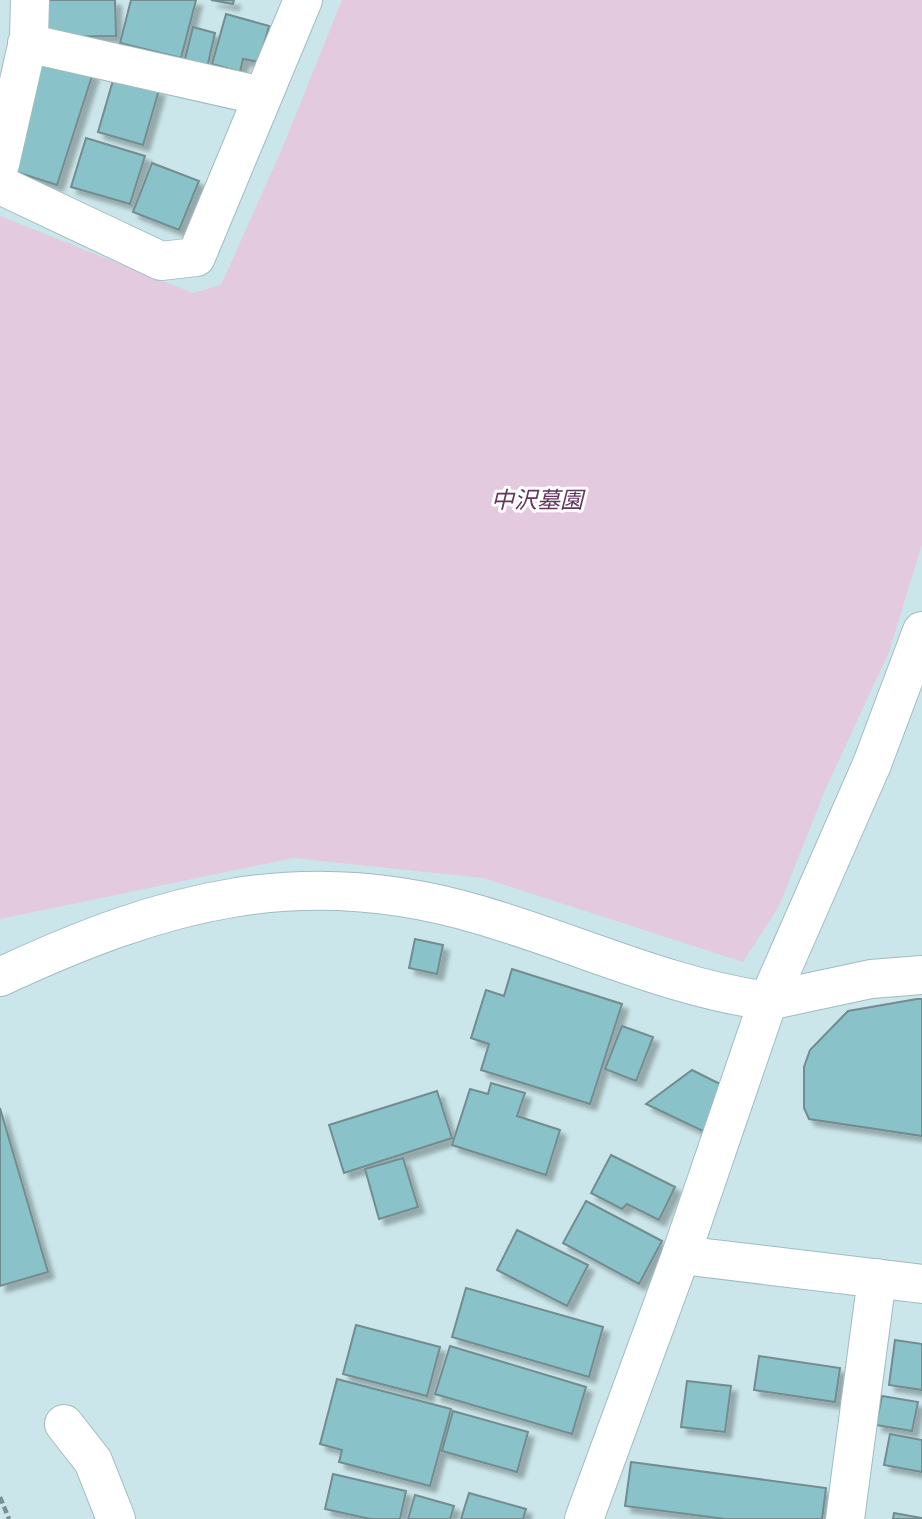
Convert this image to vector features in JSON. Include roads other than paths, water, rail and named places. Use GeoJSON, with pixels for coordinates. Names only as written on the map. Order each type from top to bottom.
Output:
{"type":"FeatureCollection","features":[{"type":"Feature","properties":{"kind":"street"},"geometry":{"type":"LineString","coordinates":[[0,164],[27,43],[30,0]]}},
{"type":"Feature","properties":{"kind":"street"},"geometry":{"type":"LineString","coordinates":[[0,185],[161,261],[196,257],[303,0]]}},
{"type":"Feature","properties":{"kind":"street"},"geometry":{"type":"LineString","coordinates":[[27,43],[262,96]]}},
{"type":"Feature","properties":{"kind":"street"},"geometry":{"type":"LineString","coordinates":[[583,1519],[681,1255],[768,1001],[872,764],[922,631]]}},
{"type":"Feature","properties":{"kind":"street"},"geometry":{"type":"LineString","coordinates":[[0,977],[130,922],[190,904],[258,894],[321,890],[383,895],[479,915],[718,994],[768,1001],[871,979],[922,975]]}},
{"type":"Feature","properties":{"kind":"street"},"geometry":{"type":"LineString","coordinates":[[681,1255],[922,1284]]}},
{"type":"Feature","properties":{"kind":"street"},"geometry":{"type":"LineString","coordinates":[[845,1519],[877,1278]]}},
{"type":"Feature","properties":{"kind":"street"},"geometry":{"type":"LineString","coordinates":[[64,1424],[93,1461],[116,1519]]}},
{"type":"Feature","properties":{"kind":"park label","name":"中沢墓園"},"geometry":{"type":"Point","coordinates":[537,499]}}]}
